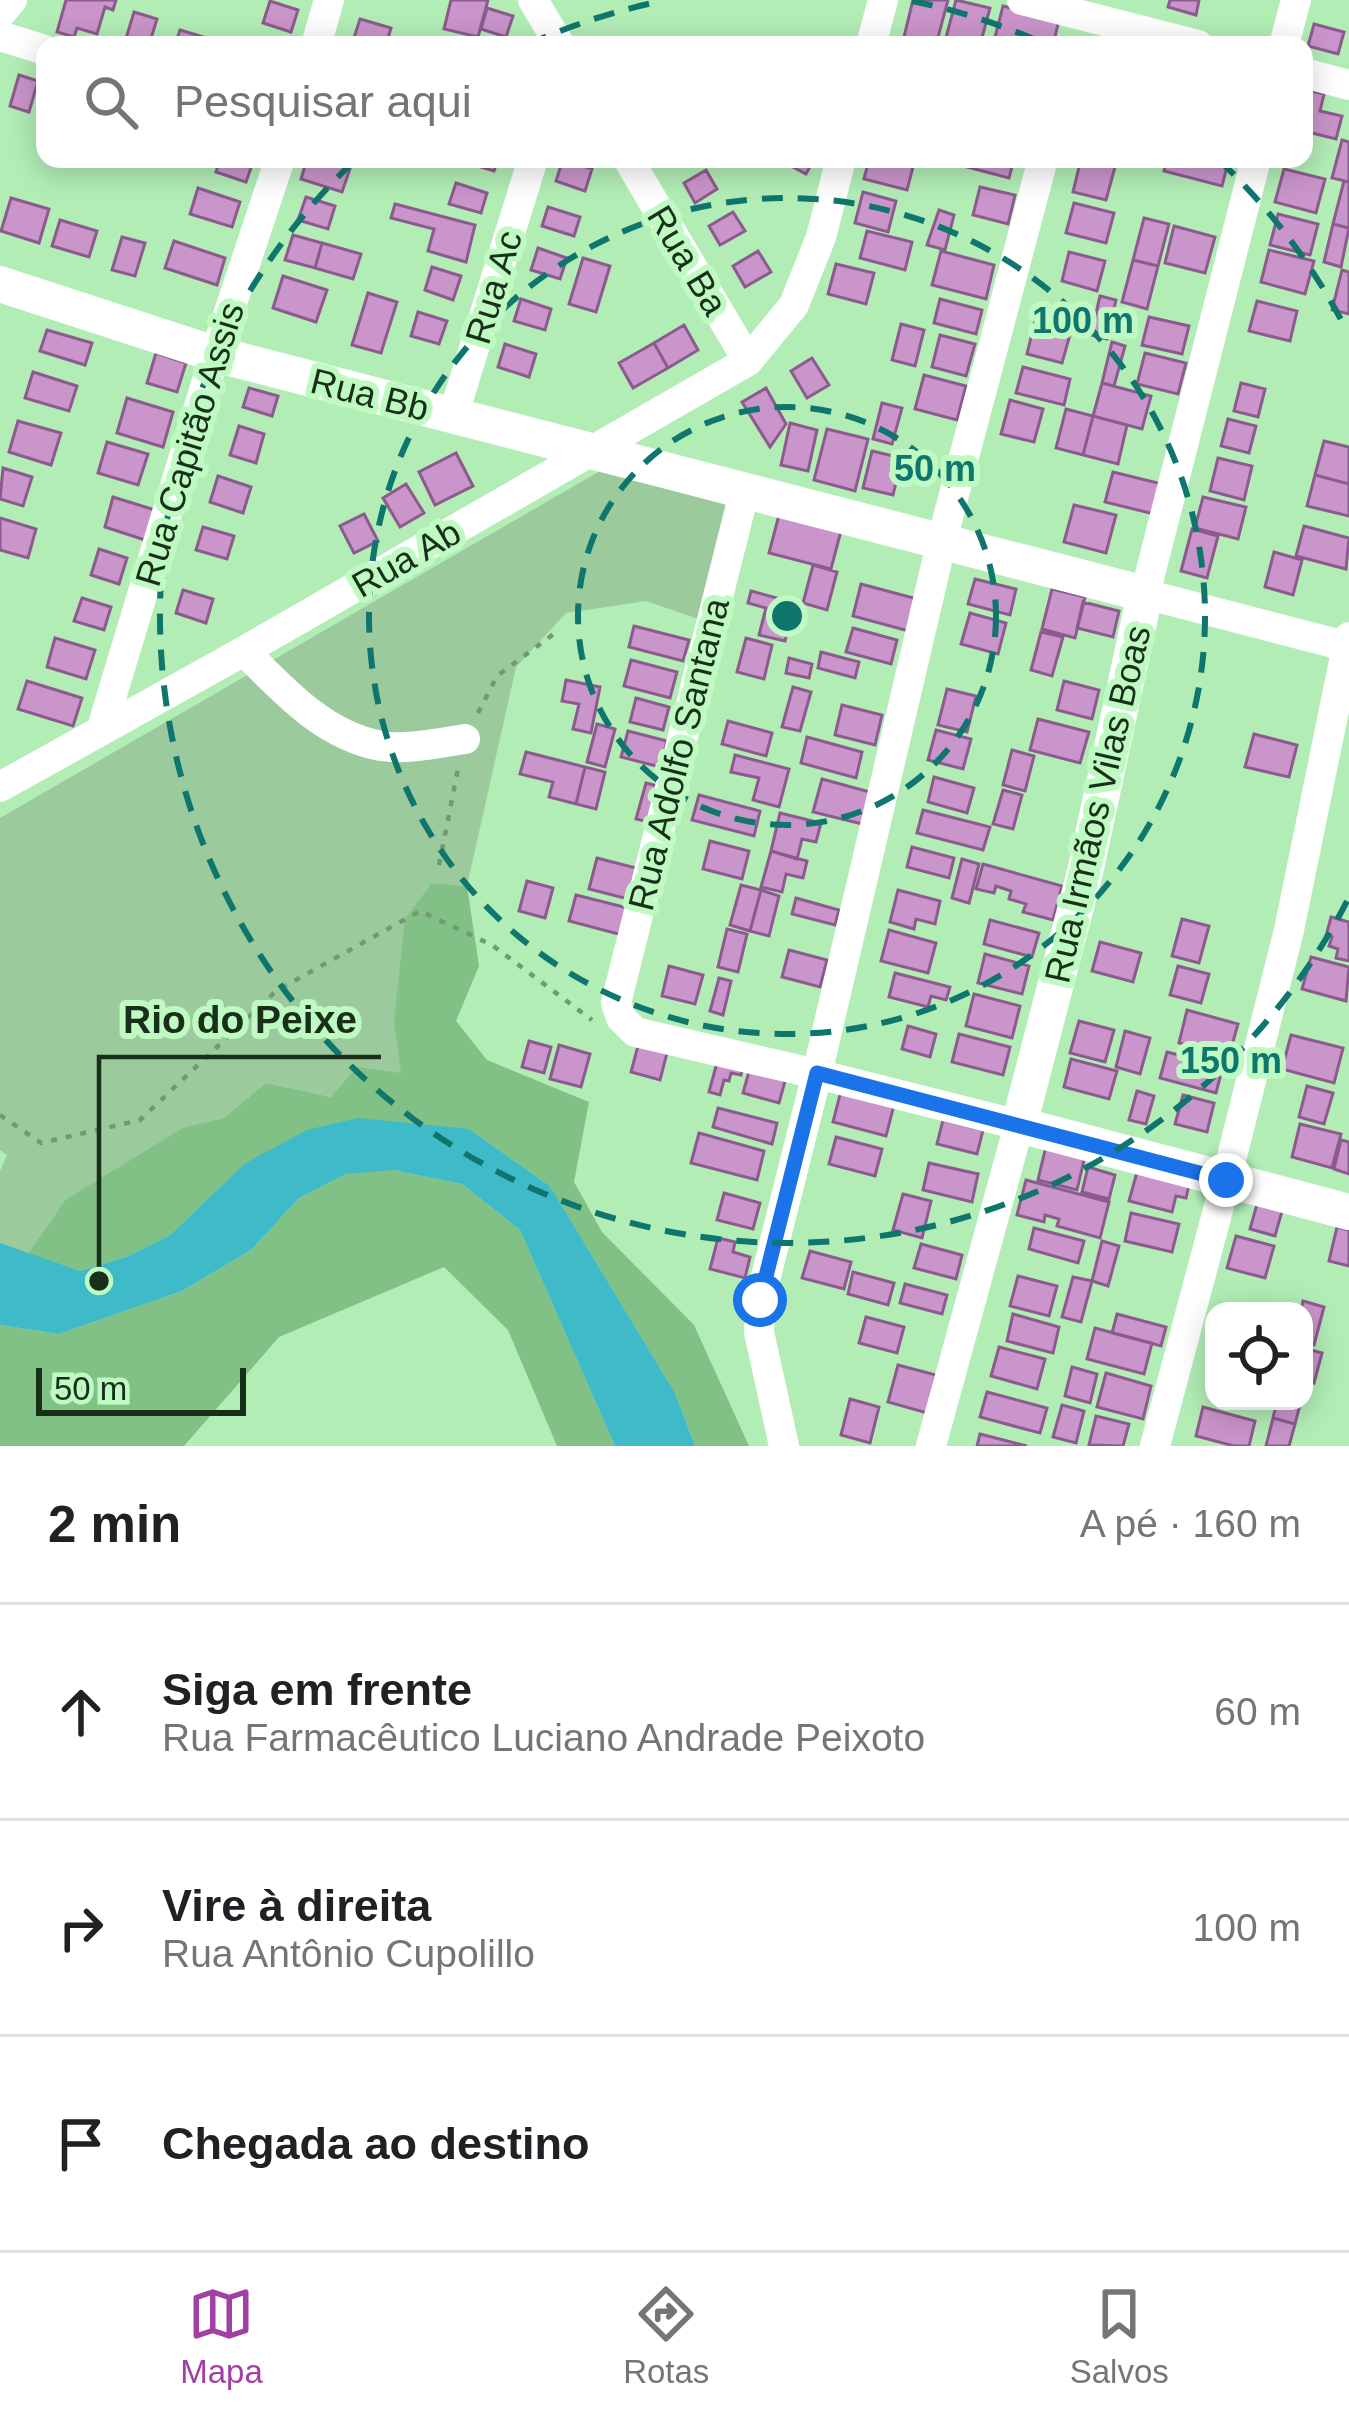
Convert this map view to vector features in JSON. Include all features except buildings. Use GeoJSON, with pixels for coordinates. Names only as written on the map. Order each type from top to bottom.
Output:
{"type":"FeatureCollection","features":[{"type":"Feature","properties":{"kind":"street"},"geometry":{"type":"LineString","coordinates":[[0,14],[12,0]]}},
{"type":"Feature","properties":{"kind":"street"},"geometry":{"type":"LineString","coordinates":[[319,36],[329,0]]}},
{"type":"Feature","properties":{"kind":"street"},"geometry":{"type":"LineString","coordinates":[[533,0],[555,36]]}},
{"type":"Feature","properties":{"kind":"street"},"geometry":{"type":"LineString","coordinates":[[873,36],[883,0]]}},
{"type":"Feature","properties":{"kind":"street"},"geometry":{"type":"LineString","coordinates":[[1022,0],[1080,20],[1156,36]]}},
{"type":"Feature","properties":{"kind":"street"},"geometry":{"type":"LineString","coordinates":[[1286,36],[1296,0]]}},
{"type":"Feature","properties":{"kind":"street"},"geometry":{"type":"LineString","coordinates":[[0,36],[36,47]]}},
{"type":"Feature","properties":{"kind":"street"},"geometry":{"type":"LineString","coordinates":[[1313,75],[1349,85]]}},
{"type":"Feature","properties":{"kind":"street","name":"Rua Capitão Assis"},"geometry":{"type":"LineString","coordinates":[[101,731],[214,354],[277,168]]}},
{"type":"Feature","properties":{"kind":"street","name":"Rua Ac"},"geometry":{"type":"LineString","coordinates":[[453,416],[530,168]]}},
{"type":"Feature","properties":{"kind":"street","name":"Rua Ba"},"geometry":{"type":"LineString","coordinates":[[633,168],[748,361]]}},
{"type":"Feature","properties":{"kind":"street","name":"Rua Ab"},"geometry":{"type":"LineString","coordinates":[[0,787],[748,361],[794,305],[821,237],[840,168]]}},
{"type":"Feature","properties":{"kind":"street"},"geometry":{"type":"LineString","coordinates":[[784,1446],[759,1332],[760,1300],[942,540],[1041,168]]}},
{"type":"Feature","properties":{"kind":"street","name":"Rua Irmãos Vilas Boas"},"geometry":{"type":"LineString","coordinates":[[931,1446],[1085,872],[1145,594],[1254,168]]}},
{"type":"Feature","properties":{"kind":"street","name":"Rua Bb"},"geometry":{"type":"LineString","coordinates":[[2,292],[214,354],[1145,594]]}},
{"type":"Feature","properties":{"kind":"street","name":"Rua Adolfo Santana"},"geometry":{"type":"LineString","coordinates":[[621,1018],[616,1003],[745,489]]}},
{"type":"Feature","properties":{"kind":"street"},"geometry":{"type":"LineString","coordinates":[[1145,594],[1348,644],[1289,930],[1155,1446]]}},
{"type":"Feature","properties":{"kind":"street"},"geometry":{"type":"LineString","coordinates":[[244,651],[301,707],[344,734],[383,746],[465,739]]}},
{"type":"Feature","properties":{"kind":"street"},"geometry":{"type":"LineString","coordinates":[[621,1018],[635,1032],[817,1073],[1349,1211]]}},
{"type":"Feature","properties":{"kind":"path"},"geometry":{"type":"LineString","coordinates":[[0,1115],[41,1143],[140,1120],[276,991],[420,911],[492,945],[594,1022],[621,1018]]}},
{"type":"Feature","properties":{"kind":"green space"},"geometry":{"type":"Polygon","coordinates":[[[600,471],[733,507],[707,622],[646,601],[566,613],[516,667],[467,886],[432,883],[394,1023],[402,1073],[331,1097],[266,1083],[224,1118],[183,1129],[65,1200],[28,1254],[0,1243],[0,1171],[7,1155],[0,1150],[0,818],[600,471]]]}},
{"type":"Feature","properties":{"kind":"green space"},"geometry":{"type":"Polygon","coordinates":[[[432,883],[467,886],[479,966],[456,1021],[487,1060],[589,1102],[574,1182],[602,1232],[694,1325],[749,1446],[695,1446],[675,1393],[550,1186],[469,1129],[244,1164],[170,1235],[126,1257],[80,1271],[28,1254],[65,1200],[183,1128],[224,1118],[266,1083],[331,1097],[357,1067],[401,1073],[394,1023],[405,919],[432,883]]]}},
{"type":"Feature","properties":{"kind":"green space"},"geometry":{"type":"Polygon","coordinates":[[[393,1170],[462,1184],[520,1230],[615,1446],[557,1446],[508,1330],[444,1267],[279,1337],[184,1446],[0,1446],[0,1325],[59,1334],[182,1291],[251,1250],[299,1198],[346,1174],[393,1170]]]}},
{"type":"Feature","properties":{"kind":"water"},"geometry":{"type":"Polygon","coordinates":[[[358,1118],[469,1129],[550,1186],[675,1393],[695,1446],[615,1446],[520,1230],[462,1184],[393,1170],[346,1174],[299,1198],[251,1250],[182,1291],[59,1334],[0,1325],[0,1243],[80,1271],[126,1257],[170,1235],[244,1164],[307,1130],[358,1118]]]}},
{"type":"Feature","properties":{"kind":"place","name":"Rio do Peixe"},"geometry":{"type":"Point","coordinates":[99,1281]}},
{"type":"Feature","properties":{"kind":"route"},"geometry":{"type":"LineString","coordinates":[[760,1300],[817,1073],[1226,1180]]}}]}
